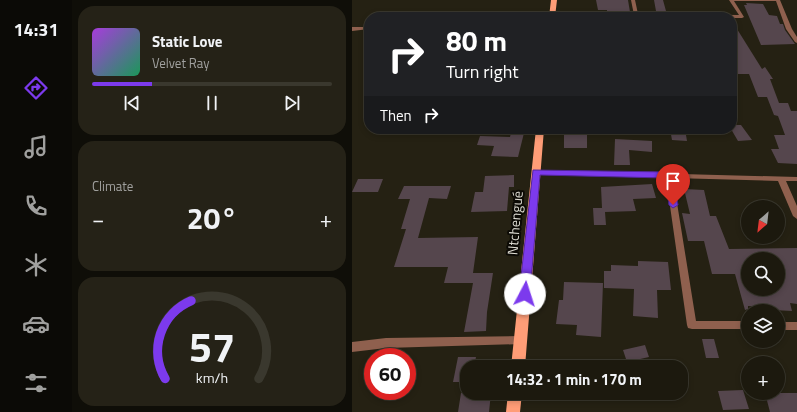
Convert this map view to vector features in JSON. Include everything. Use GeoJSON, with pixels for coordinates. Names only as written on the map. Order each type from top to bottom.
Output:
{"type":"FeatureCollection","features":[{"type":"Feature","properties":{"kind":"main road"},"geometry":{"type":"LineString","coordinates":[[553,12],[554,0]]}},
{"type":"Feature","properties":{"kind":"main road","name":"Ntchengué"},"geometry":{"type":"LineString","coordinates":[[519,360],[540,134]]}},
{"type":"Feature","properties":{"kind":"main road"},"geometry":{"type":"LineString","coordinates":[[512,412],[514,400]]}},
{"type":"Feature","properties":{"kind":"street"},"geometry":{"type":"LineString","coordinates":[[633,0],[635,12]]}},
{"type":"Feature","properties":{"kind":"street"},"geometry":{"type":"LineString","coordinates":[[737,17],[742,17],[731,0],[778,0],[789,29],[797,41]]}},
{"type":"Feature","properties":{"kind":"street"},"geometry":{"type":"LineString","coordinates":[[352,29],[364,28]]}},
{"type":"Feature","properties":{"kind":"street"},"geometry":{"type":"LineString","coordinates":[[536,172],[797,179]]}},
{"type":"Feature","properties":{"kind":"street"},"geometry":{"type":"LineString","coordinates":[[669,175],[692,325],[741,325]]}},
{"type":"Feature","properties":{"kind":"street"},"geometry":{"type":"LineString","coordinates":[[781,178],[797,216]]}},
{"type":"Feature","properties":{"kind":"street"},"geometry":{"type":"LineString","coordinates":[[785,326],[797,326]]}},
{"type":"Feature","properties":{"kind":"street"},"geometry":{"type":"LineString","coordinates":[[352,347],[386,343],[521,340]]}},
{"type":"Feature","properties":{"kind":"building"},"geometry":{"type":"Polygon","coordinates":[[[596,0],[628,0],[630,12],[607,12],[607,10],[598,10],[596,0]]]}},
{"type":"Feature","properties":{"kind":"building"},"geometry":{"type":"Polygon","coordinates":[[[654,0],[663,0],[666,11],[656,11],[654,0]]]}},
{"type":"Feature","properties":{"kind":"building"},"geometry":{"type":"Polygon","coordinates":[[[746,3],[763,4],[769,15],[777,16],[780,24],[783,24],[785,30],[795,44],[761,45],[744,5],[747,5],[746,3]]]}},
{"type":"Feature","properties":{"kind":"building"},"geometry":{"type":"Polygon","coordinates":[[[737,29],[762,69],[765,67],[773,79],[770,79],[779,103],[788,103],[791,111],[797,111],[797,164],[778,163],[771,149],[779,149],[774,135],[785,135],[778,116],[774,115],[767,97],[758,97],[749,74],[737,74],[737,29]]]}},
{"type":"Feature","properties":{"kind":"building"},"geometry":{"type":"Polygon","coordinates":[[[737,125],[741,125],[752,140],[738,141],[734,134],[737,134],[737,125]]]}},
{"type":"Feature","properties":{"kind":"building"},"geometry":{"type":"Polygon","coordinates":[[[511,134],[524,134],[518,157],[491,156],[494,146],[477,145],[480,136],[510,137],[511,134]]]}},
{"type":"Feature","properties":{"kind":"building"},"geometry":{"type":"Polygon","coordinates":[[[564,134],[587,134],[587,148],[564,148],[564,134]]]}},
{"type":"Feature","properties":{"kind":"building"},"geometry":{"type":"Polygon","coordinates":[[[671,134],[686,134],[687,141],[672,140],[671,134]]]}},
{"type":"Feature","properties":{"kind":"building"},"geometry":{"type":"Polygon","coordinates":[[[615,139],[652,141],[652,152],[629,150],[630,165],[614,165],[615,139]]]}},
{"type":"Feature","properties":{"kind":"building"},"geometry":{"type":"Polygon","coordinates":[[[514,175],[514,187],[509,187],[507,211],[471,212],[475,192],[483,192],[485,176],[514,175]]]}},
{"type":"Feature","properties":{"kind":"building"},"geometry":{"type":"Polygon","coordinates":[[[358,179],[383,179],[378,192],[352,192],[358,179]]]}},
{"type":"Feature","properties":{"kind":"building"},"geometry":{"type":"Polygon","coordinates":[[[652,184],[656,198],[633,199],[636,211],[605,212],[606,225],[594,225],[593,208],[602,208],[601,187],[652,184]]]}},
{"type":"Feature","properties":{"kind":"building"},"geometry":{"type":"Polygon","coordinates":[[[404,186],[451,186],[447,199],[429,198],[418,238],[478,237],[473,273],[493,273],[487,312],[486,331],[464,332],[473,283],[444,283],[448,267],[394,267],[406,229],[401,229],[410,199],[398,199],[404,186]]]}},
{"type":"Feature","properties":{"kind":"building"},"geometry":{"type":"Polygon","coordinates":[[[684,189],[704,190],[710,216],[716,216],[729,249],[797,248],[797,304],[790,303],[792,311],[785,311],[785,304],[743,304],[741,296],[785,296],[785,252],[741,252],[741,296],[735,274],[712,274],[704,241],[688,241],[682,213],[690,214],[684,189]]]}},
{"type":"Feature","properties":{"kind":"building"},"geometry":{"type":"Polygon","coordinates":[[[638,261],[668,262],[671,290],[657,290],[658,318],[633,316],[634,289],[604,288],[604,271],[611,271],[611,265],[638,266],[638,261]]]}},
{"type":"Feature","properties":{"kind":"building"},"geometry":{"type":"Polygon","coordinates":[[[564,282],[603,283],[601,337],[576,335],[577,325],[556,324],[559,300],[563,300],[564,282]]]}},
{"type":"Feature","properties":{"kind":"building"},"geometry":{"type":"Polygon","coordinates":[[[702,339],[714,339],[719,358],[706,358],[702,339]]]}},
{"type":"Feature","properties":{"kind":"building"},"geometry":{"type":"Polygon","coordinates":[[[645,345],[649,357],[636,360],[626,360],[623,350],[645,345]]]}},
{"type":"Feature","properties":{"kind":"building"},"geometry":{"type":"Polygon","coordinates":[[[458,357],[476,357],[475,360],[460,360],[460,382],[453,382],[458,357]]]}},
{"type":"Feature","properties":{"kind":"building"},"geometry":{"type":"Polygon","coordinates":[[[741,390],[741,400],[746,400],[749,409],[723,410],[718,391],[741,390]]]}},
{"type":"Feature","properties":{"kind":"building"},"geometry":{"type":"Polygon","coordinates":[[[785,393],[797,393],[797,412],[770,412],[767,400],[785,400],[785,393]]]}},
{"type":"Feature","properties":{"kind":"building"},"geometry":{"type":"Polygon","coordinates":[[[460,399],[490,400],[489,412],[458,412],[460,399]]]}},
{"type":"Feature","properties":{"kind":"route"},"geometry":{"type":"LineString","coordinates":[[525,294],[536,172],[669,175],[673,205]]}}]}
